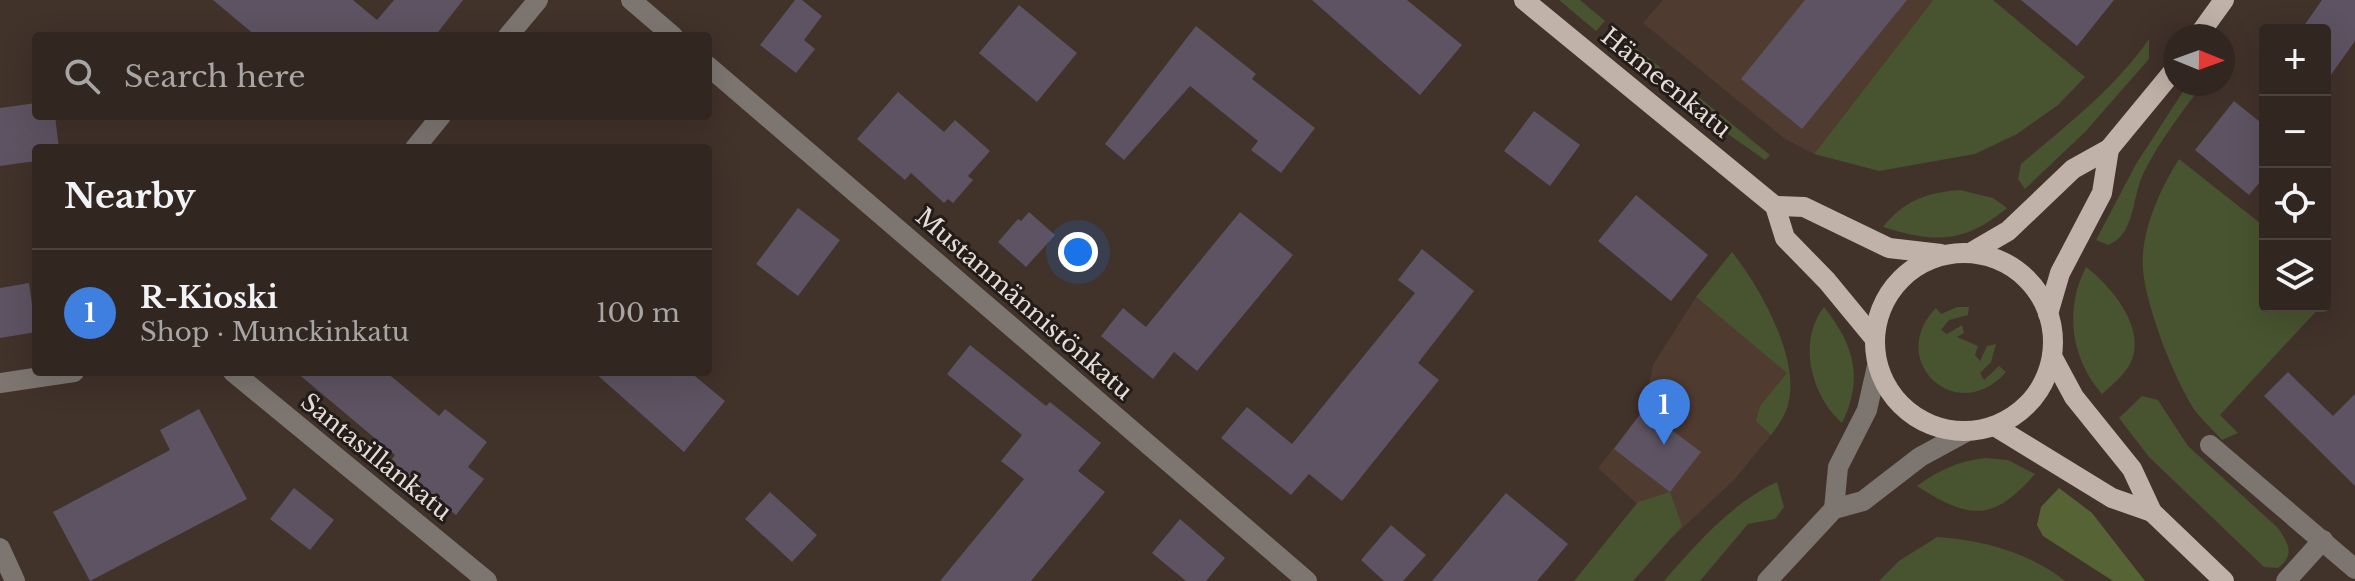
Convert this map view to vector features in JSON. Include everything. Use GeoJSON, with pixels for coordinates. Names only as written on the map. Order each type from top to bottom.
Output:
{"type":"FeatureCollection","features":[{"type":"Feature","properties":{"kind":"main road","name":"Hämeenkatu"},"geometry":{"type":"LineString","coordinates":[[1524,0],[1775,206],[1785,238],[1827,281],[1874,338]]}},
{"type":"Feature","properties":{"kind":"main road"},"geometry":{"type":"LineString","coordinates":[[2207,24],[2224,0]]}},
{"type":"Feature","properties":{"kind":"main road"},"geometry":{"type":"LineString","coordinates":[[1972,252],[2008,231],[2073,169],[2109,149],[2163,84]]}},
{"type":"Feature","properties":{"kind":"main road"},"geometry":{"type":"LineString","coordinates":[[2048,314],[2060,273],[2102,193],[2109,149]]}},
{"type":"Feature","properties":{"kind":"main road"},"geometry":{"type":"LineString","coordinates":[[1775,206],[1804,207],[1889,248],[1943,254],[1972,252],[2000,259],[2024,275],[2043,299],[2053,328],[2053,358],[2042,387],[2022,411],[1996,427],[1966,432],[1936,428],[1909,413],[1889,392],[1877,366],[1874,338],[1880,310],[1894,285],[1916,266],[1943,254]]}},
{"type":"Feature","properties":{"kind":"main road"},"geometry":{"type":"LineString","coordinates":[[2053,358],[2074,397],[2132,469],[2152,512],[2224,581]]}},
{"type":"Feature","properties":{"kind":"main road"},"geometry":{"type":"LineString","coordinates":[[1996,427],[2112,498],[2152,512]]}},
{"type":"Feature","properties":{"kind":"street"},"geometry":{"type":"LineString","coordinates":[[511,32],[538,0]]}},
{"type":"Feature","properties":{"kind":"street"},"geometry":{"type":"LineString","coordinates":[[631,0],[668,32]]}},
{"type":"Feature","properties":{"kind":"street","name":"Mustanmännistönkatu"},"geometry":{"type":"LineString","coordinates":[[712,69],[1307,581]]}},
{"type":"Feature","properties":{"kind":"street"},"geometry":{"type":"LineString","coordinates":[[418,144],[438,120]]}},
{"type":"Feature","properties":{"kind":"street"},"geometry":{"type":"LineString","coordinates":[[1834,509],[1838,467],[1867,410],[1877,366]]}},
{"type":"Feature","properties":{"kind":"street"},"geometry":{"type":"LineString","coordinates":[[0,383],[47,376]]}},
{"type":"Feature","properties":{"kind":"street","name":"Santasillankatu"},"geometry":{"type":"LineString","coordinates":[[238,376],[487,581]]}},
{"type":"Feature","properties":{"kind":"street"},"geometry":{"type":"LineString","coordinates":[[1767,581],[1834,509],[1863,501],[1920,457],[1966,432]]}},
{"type":"Feature","properties":{"kind":"street"},"geometry":{"type":"LineString","coordinates":[[2210,445],[2355,569]]}},
{"type":"Feature","properties":{"kind":"street"},"geometry":{"type":"LineString","coordinates":[[2286,581],[2323,540]]}},
{"type":"Feature","properties":{"kind":"street"},"geometry":{"type":"LineString","coordinates":[[1,554],[15,581]]}},
{"type":"Feature","properties":{"kind":"shaded area"},"geometry":{"type":"Polygon","coordinates":[[[1663,0],[1933,0],[1814,154],[1785,139],[1643,23],[1663,0]]]}},
{"type":"Feature","properties":{"kind":"shaded area"},"geometry":{"type":"Polygon","coordinates":[[[1696,297],[1788,373],[1788,407],[1771,435],[1734,480],[1673,537],[1598,468],[1644,409],[1653,365],[1696,297]]]}},
{"type":"Feature","properties":{"kind":"green space"},"geometry":{"type":"Polygon","coordinates":[[[1559,0],[1580,0],[1605,21],[1596,31],[1559,0]]]}},
{"type":"Feature","properties":{"kind":"green space"},"geometry":{"type":"Polygon","coordinates":[[[1933,0],[1993,0],[2085,77],[2058,105],[2017,134],[1975,154],[1879,171],[1814,154],[1933,0]]]}},
{"type":"Feature","properties":{"kind":"green space"},"geometry":{"type":"Polygon","coordinates":[[[1621,36],[1661,68],[1653,77],[1614,46],[1621,36]]]}},
{"type":"Feature","properties":{"kind":"green space"},"geometry":{"type":"Polygon","coordinates":[[[2149,39],[2149,59],[2085,132],[2025,189],[2018,179],[2021,164],[2105,90],[2149,39]]]}},
{"type":"Feature","properties":{"kind":"green space"},"geometry":{"type":"Polygon","coordinates":[[[2180,96],[2194,96],[2149,162],[2123,233],[2108,245],[2096,240],[2136,164],[2180,96]]]}},
{"type":"Feature","properties":{"kind":"green space"},"geometry":{"type":"Polygon","coordinates":[[[1690,98],[1700,98],[1770,155],[1765,160],[1688,106],[1690,98]]]}},
{"type":"Feature","properties":{"kind":"green space"},"geometry":{"type":"Polygon","coordinates":[[[2179,159],[2259,222],[2259,312],[2315,312],[2220,415],[2238,433],[2222,440],[2197,413],[2180,384],[2149,302],[2143,255],[2148,226],[2179,159]]]}},
{"type":"Feature","properties":{"kind":"green space"},"geometry":{"type":"Polygon","coordinates":[[[1960,190],[1993,198],[2007,208],[1977,228],[1948,237],[1918,236],[1883,227],[1908,204],[1937,193],[1960,190]]]}},
{"type":"Feature","properties":{"kind":"green space"},"geometry":{"type":"Polygon","coordinates":[[[1732,252],[1766,305],[1789,369],[1787,408],[1771,435],[1756,421],[1760,406],[1787,373],[1696,297],[1732,252]]]}},
{"type":"Feature","properties":{"kind":"green space"},"geometry":{"type":"Polygon","coordinates":[[[2086,267],[2115,296],[2134,334],[2132,360],[2102,394],[2083,365],[2074,333],[2075,300],[2086,267]]]}},
{"type":"Feature","properties":{"kind":"green space"},"geometry":{"type":"Polygon","coordinates":[[[1824,307],[1843,335],[1852,362],[1853,391],[1842,423],[1822,398],[1811,368],[1811,336],[1824,307]]]}},
{"type":"Feature","properties":{"kind":"green space"},"geometry":{"type":"Polygon","coordinates":[[[1957,307],[1969,307],[1968,315],[1949,320],[1941,330],[1947,334],[1962,325],[1964,333],[1957,337],[1978,346],[1975,355],[1980,361],[1987,346],[1996,344],[1991,362],[1980,373],[1984,380],[1999,366],[2006,372],[1987,387],[1967,393],[1949,390],[1934,380],[1923,366],[1919,348],[1922,328],[1936,308],[1941,314],[1957,307]]]}},
{"type":"Feature","properties":{"kind":"green space"},"geometry":{"type":"Polygon","coordinates":[[[2142,396],[2158,400],[2188,446],[2278,528],[2285,539],[2288,554],[2278,568],[2264,567],[2149,457],[2119,418],[2142,396]]]}},
{"type":"Feature","properties":{"kind":"green space"},"geometry":{"type":"Polygon","coordinates":[[[1985,458],[2008,460],[2035,474],[2006,501],[1980,511],[1952,505],[1917,486],[1949,467],[1985,458]]]}},
{"type":"Feature","properties":{"kind":"green space"},"geometry":{"type":"Polygon","coordinates":[[[1777,482],[1784,507],[1775,519],[1748,524],[1700,581],[1664,581],[1730,513],[1777,482]]]}},
{"type":"Feature","properties":{"kind":"green space"},"geometry":{"type":"Polygon","coordinates":[[[2059,488],[2092,513],[2145,581],[2113,581],[2043,536],[2037,525],[2041,507],[2059,488]]]}},
{"type":"Feature","properties":{"kind":"green space"},"geometry":{"type":"Polygon","coordinates":[[[1670,492],[1682,526],[1633,581],[1574,581],[1638,502],[1670,492]]]}},
{"type":"Feature","properties":{"kind":"green space"},"geometry":{"type":"Polygon","coordinates":[[[1937,537],[2004,549],[2036,562],[2065,581],[1879,581],[1899,561],[1937,537]]]}},
{"type":"Feature","properties":{"kind":"building"},"geometry":{"type":"Polygon","coordinates":[[[213,0],[353,0],[377,20],[394,0],[463,0],[438,32],[251,32],[213,0]]]}},
{"type":"Feature","properties":{"kind":"building"},"geometry":{"type":"Polygon","coordinates":[[[795,0],[802,0],[822,16],[804,40],[815,49],[796,73],[760,45],[795,0]]]}},
{"type":"Feature","properties":{"kind":"building"},"geometry":{"type":"Polygon","coordinates":[[[1312,0],[1407,0],[1462,45],[1420,95],[1312,0]]]}},
{"type":"Feature","properties":{"kind":"building"},"geometry":{"type":"Polygon","coordinates":[[[1805,0],[1907,0],[1802,129],[1741,79],[1805,0]]]}},
{"type":"Feature","properties":{"kind":"building"},"geometry":{"type":"Polygon","coordinates":[[[2021,0],[2114,0],[2077,46],[2021,0]]]}},
{"type":"Feature","properties":{"kind":"building"},"geometry":{"type":"Polygon","coordinates":[[[2322,0],[2355,0],[2355,41],[2331,75],[2331,24],[2305,24],[2322,0]]]}},
{"type":"Feature","properties":{"kind":"building"},"geometry":{"type":"Polygon","coordinates":[[[1019,5],[1077,53],[1037,102],[979,53],[1019,5]]]}},
{"type":"Feature","properties":{"kind":"building"},"geometry":{"type":"Polygon","coordinates":[[[1196,26],[1256,74],[1252,79],[1315,128],[1281,173],[1251,150],[1258,141],[1190,86],[1124,160],[1105,144],[1196,26]]]}},
{"type":"Feature","properties":{"kind":"building"},"geometry":{"type":"Polygon","coordinates":[[[898,92],[944,132],[955,120],[990,151],[968,176],[973,180],[953,203],[948,199],[944,203],[911,173],[905,180],[857,139],[898,92]]]}},
{"type":"Feature","properties":{"kind":"building"},"geometry":{"type":"Polygon","coordinates":[[[2234,101],[2259,121],[2259,183],[2249,195],[2195,150],[2234,101]]]}},
{"type":"Feature","properties":{"kind":"building"},"geometry":{"type":"Polygon","coordinates":[[[32,104],[32,120],[56,120],[58,144],[32,144],[32,162],[0,166],[0,108],[32,104]]]}},
{"type":"Feature","properties":{"kind":"building"},"geometry":{"type":"Polygon","coordinates":[[[1534,111],[1580,145],[1550,186],[1504,151],[1534,111]]]}},
{"type":"Feature","properties":{"kind":"building"},"geometry":{"type":"Polygon","coordinates":[[[1636,195],[1708,255],[1671,301],[1598,241],[1636,195]]]}},
{"type":"Feature","properties":{"kind":"building"},"geometry":{"type":"Polygon","coordinates":[[[798,208],[840,240],[798,296],[756,264],[798,208]]]}},
{"type":"Feature","properties":{"kind":"building"},"geometry":{"type":"Polygon","coordinates":[[[1029,212],[1055,235],[1026,267],[998,242],[1018,219],[1021,221],[1029,212]]]}},
{"type":"Feature","properties":{"kind":"building"},"geometry":{"type":"Polygon","coordinates":[[[1240,212],[1293,255],[1197,371],[1174,352],[1153,379],[1101,336],[1123,308],[1146,327],[1240,212]]]}},
{"type":"Feature","properties":{"kind":"building"},"geometry":{"type":"Polygon","coordinates":[[[1422,249],[1474,291],[1418,363],[1439,380],[1342,501],[1309,474],[1291,495],[1221,438],[1247,407],[1292,444],[1415,293],[1398,280],[1422,249]]]}},
{"type":"Feature","properties":{"kind":"building"},"geometry":{"type":"Polygon","coordinates":[[[29,283],[32,333],[0,338],[0,288],[29,283]]]}},
{"type":"Feature","properties":{"kind":"building"},"geometry":{"type":"Polygon","coordinates":[[[970,345],[1046,406],[1050,402],[1101,443],[1078,471],[1105,492],[1031,581],[940,581],[1024,479],[1001,461],[1022,435],[947,374],[970,345]]]}},
{"type":"Feature","properties":{"kind":"building"},"geometry":{"type":"Polygon","coordinates":[[[2288,372],[2333,416],[2355,394],[2355,486],[2264,396],[2288,372]]]}},
{"type":"Feature","properties":{"kind":"building"},"geometry":{"type":"Polygon","coordinates":[[[301,376],[391,376],[439,416],[445,409],[487,442],[468,467],[484,479],[456,515],[389,463],[395,455],[301,376]]]}},
{"type":"Feature","properties":{"kind":"building"},"geometry":{"type":"Polygon","coordinates":[[[598,376],[695,376],[725,401],[684,452],[598,376]]]}},
{"type":"Feature","properties":{"kind":"building"},"geometry":{"type":"Polygon","coordinates":[[[199,409],[247,499],[90,581],[53,512],[170,450],[160,430],[199,409]]]}},
{"type":"Feature","properties":{"kind":"building"},"geometry":{"type":"Polygon","coordinates":[[[1644,409],[1701,452],[1670,492],[1614,449],[1644,409]]]}},
{"type":"Feature","properties":{"kind":"building"},"geometry":{"type":"Polygon","coordinates":[[[294,488],[334,520],[310,550],[270,519],[294,488]]]}},
{"type":"Feature","properties":{"kind":"building"},"geometry":{"type":"Polygon","coordinates":[[[770,492],[817,535],[792,562],[745,519],[770,492]]]}},
{"type":"Feature","properties":{"kind":"building"},"geometry":{"type":"Polygon","coordinates":[[[1506,493],[1568,544],[1537,581],[1432,581],[1506,493]]]}},
{"type":"Feature","properties":{"kind":"building"},"geometry":{"type":"Polygon","coordinates":[[[1180,519],[1225,558],[1206,581],[1186,581],[1152,553],[1180,519]]]}},
{"type":"Feature","properties":{"kind":"building"},"geometry":{"type":"Polygon","coordinates":[[[1391,525],[1426,555],[1403,581],[1384,581],[1361,560],[1391,525]]]}},
{"type":"Feature","properties":{"kind":"place","name":"R-Kioski"},"geometry":{"type":"Point","coordinates":[1664,445]}}]}
